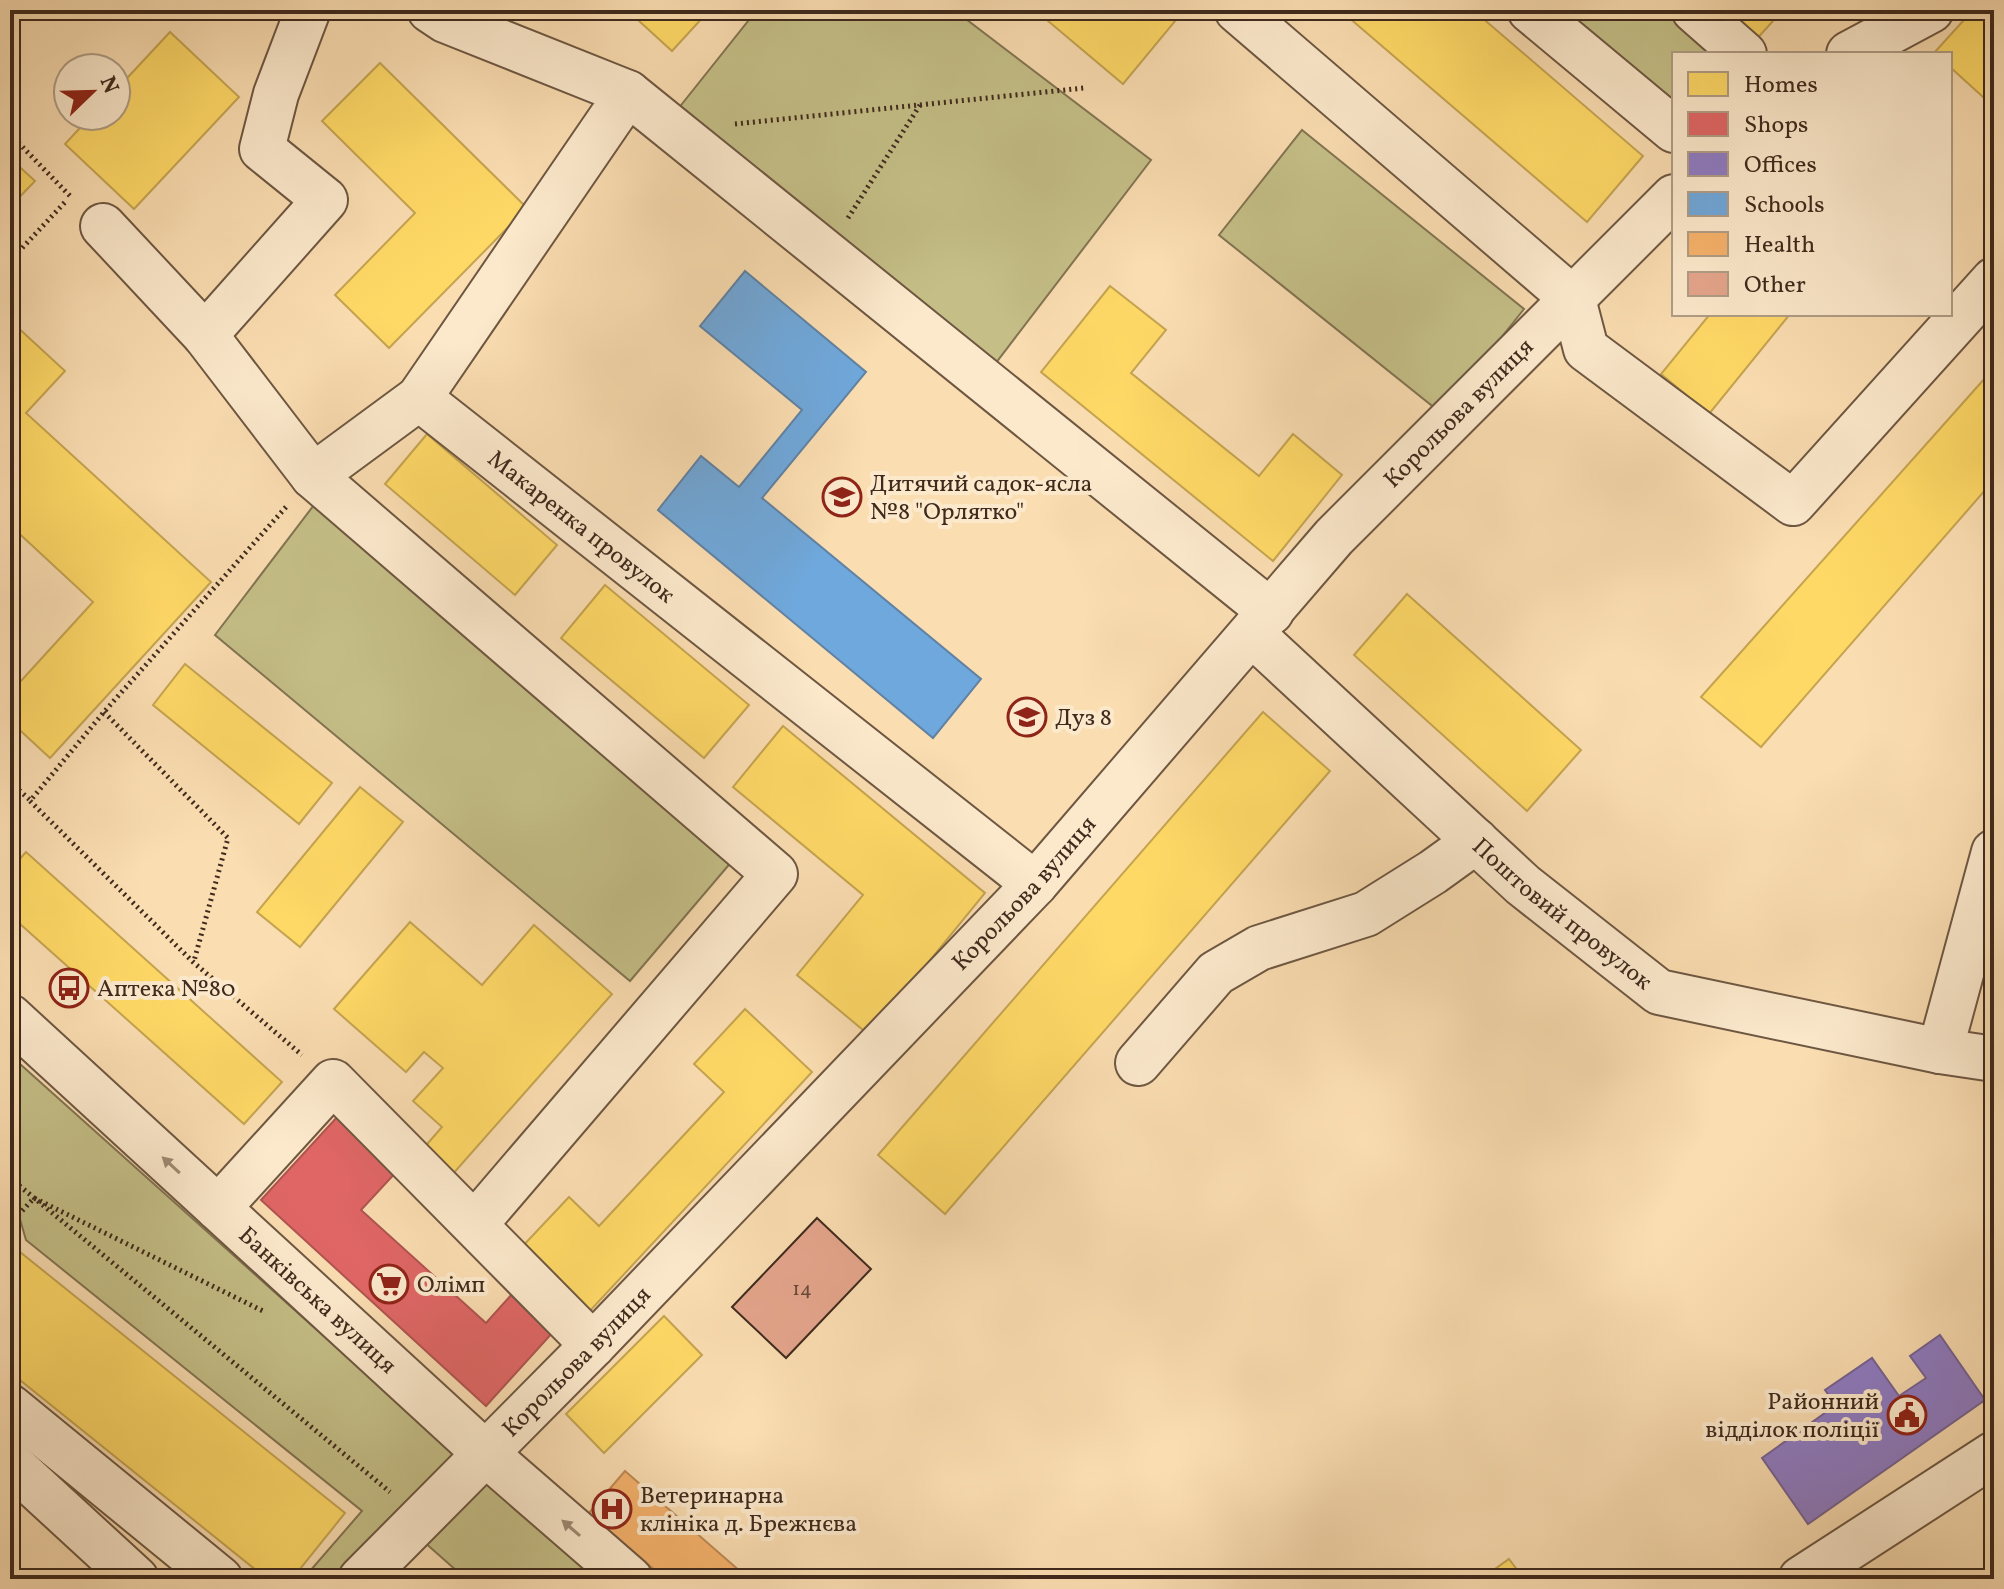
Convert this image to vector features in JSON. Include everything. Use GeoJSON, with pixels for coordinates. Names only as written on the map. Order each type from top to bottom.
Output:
{"type":"FeatureCollection","features":[{"type":"Feature","properties":{"kind":"street"},"geometry":{"type":"LineString","coordinates":[[205,335],[325,200],[262,149],[276,94],[308,10]]}},
{"type":"Feature","properties":{"kind":"street"},"geometry":{"type":"LineString","coordinates":[[430,10],[445,20],[628,93],[826,252],[1262,623]]}},
{"type":"Feature","properties":{"kind":"street"},"geometry":{"type":"LineString","coordinates":[[1237,10],[1573,299],[1586,349],[1793,503],[1994,280]]}},
{"type":"Feature","properties":{"kind":"street"},"geometry":{"type":"LineString","coordinates":[[1530,10],[1672,128]]}},
{"type":"Feature","properties":{"kind":"street"},"geometry":{"type":"LineString","coordinates":[[1694,10],[1742,52]]}},
{"type":"Feature","properties":{"kind":"street"},"geometry":{"type":"LineString","coordinates":[[1853,52],[1931,10]]}},
{"type":"Feature","properties":{"kind":"street"},"geometry":{"type":"LineString","coordinates":[[313,476],[419,398],[628,93]]}},
{"type":"Feature","properties":{"kind":"street","name":"Корольова вулиця"},"geometry":{"type":"LineString","coordinates":[[361,1579],[593,1345],[1035,884],[1334,537],[1672,199]]}},
{"type":"Feature","properties":{"kind":"street"},"geometry":{"type":"LineString","coordinates":[[103,226],[205,335],[313,476],[775,874],[475,1224]]}},
{"type":"Feature","properties":{"kind":"street","name":"Макаренка провулок"},"geometry":{"type":"LineString","coordinates":[[419,398],[1035,884]]}},
{"type":"Feature","properties":{"kind":"street","name":"Поштовий провулок"},"geometry":{"type":"LineString","coordinates":[[1262,623],[1523,885],[1659,992],[1940,1051],[1994,1059]]}},
{"type":"Feature","properties":{"kind":"street"},"geometry":{"type":"LineString","coordinates":[[1138,1063],[1216,973],[1259,948],[1366,914],[1476,841]]}},
{"type":"Feature","properties":{"kind":"street"},"geometry":{"type":"LineString","coordinates":[[1940,1051],[1994,852]]}},
{"type":"Feature","properties":{"kind":"street","name":"Банківська вулиця"},"geometry":{"type":"LineString","coordinates":[[10,1017],[486,1454],[630,1579]]}},
{"type":"Feature","properties":{"kind":"street"},"geometry":{"type":"LineString","coordinates":[[218,1208],[333,1082],[593,1345]]}},
{"type":"Feature","properties":{"kind":"street"},"geometry":{"type":"LineString","coordinates":[[10,1407],[220,1579]]}},
{"type":"Feature","properties":{"kind":"street"},"geometry":{"type":"LineString","coordinates":[[1801,1579],[1994,1454]]}},
{"type":"Feature","properties":{"kind":"street"},"geometry":{"type":"LineString","coordinates":[[10,1463],[136,1579]]}},
{"type":"Feature","properties":{"kind":"path"},"geometry":{"type":"LineString","coordinates":[[674,130],[1084,88]]}},
{"type":"Feature","properties":{"kind":"path"},"geometry":{"type":"LineString","coordinates":[[826,252],[920,105]]}},
{"type":"Feature","properties":{"kind":"path"},"geometry":{"type":"LineString","coordinates":[[10,134],[103,226]]}},
{"type":"Feature","properties":{"kind":"path"},"geometry":{"type":"LineString","coordinates":[[10,261],[70,196]]}},
{"type":"Feature","properties":{"kind":"path"},"geometry":{"type":"LineString","coordinates":[[30,801],[104,712],[313,476]]}},
{"type":"Feature","properties":{"kind":"path"},"geometry":{"type":"LineString","coordinates":[[104,712],[228,838],[193,962]]}},
{"type":"Feature","properties":{"kind":"path"},"geometry":{"type":"LineString","coordinates":[[10,782],[193,962],[333,1082]]}},
{"type":"Feature","properties":{"kind":"path"},"geometry":{"type":"LineString","coordinates":[[10,1178],[422,1519]]}},
{"type":"Feature","properties":{"kind":"path"},"geometry":{"type":"LineString","coordinates":[[10,1224],[34,1198]]}},
{"type":"Feature","properties":{"kind":"path"},"geometry":{"type":"LineString","coordinates":[[34,1198],[270,1315]]}},
{"type":"Feature","properties":{"kind":"shaded area"},"geometry":{"type":"Polygon","coordinates":[[[737,10],[954,10],[1151,160],[992,368],[674,114],[748,21],[737,10]]]}},
{"type":"Feature","properties":{"kind":"shaded area"},"geometry":{"type":"Polygon","coordinates":[[[1557,10],[1673,10],[1722,52],[1672,52],[1672,110],[1557,10]]]}},
{"type":"Feature","properties":{"kind":"shaded area"},"geometry":{"type":"Polygon","coordinates":[[[1302,130],[1524,309],[1441,413],[1219,235],[1302,130]]]}},
{"type":"Feature","properties":{"kind":"shaded area"},"geometry":{"type":"Polygon","coordinates":[[[317,501],[733,860],[630,981],[215,635],[317,501]]]}},
{"type":"Feature","properties":{"kind":"shaded area"},"geometry":{"type":"Polygon","coordinates":[[[10,1055],[423,1425],[460,1451],[338,1579],[303,1579],[362,1511],[26,1240],[15,1202],[10,1198],[10,1055]]]}},
{"type":"Feature","properties":{"kind":"shaded area"},"geometry":{"type":"Polygon","coordinates":[[[489,1471],[611,1579],[466,1579],[423,1541],[489,1471]]]}},
{"type":"Feature","properties":{"kind":"building: Homes"},"geometry":{"type":"Polygon","coordinates":[[[627,10],[700,10],[705,15],[672,51],[627,10]]]}},
{"type":"Feature","properties":{"kind":"building: Homes"},"geometry":{"type":"Polygon","coordinates":[[[1035,10],[1164,10],[1176,20],[1123,84],[1035,10]]]}},
{"type":"Feature","properties":{"kind":"building: Homes"},"geometry":{"type":"Polygon","coordinates":[[[1340,10],[1473,10],[1643,156],[1587,222],[1340,10]]]}},
{"type":"Feature","properties":{"kind":"building: Homes"},"geometry":{"type":"Polygon","coordinates":[[[1720,10],[1783,10],[1754,42],[1720,10]]]}},
{"type":"Feature","properties":{"kind":"building: Homes"},"geometry":{"type":"Polygon","coordinates":[[[1973,10],[1994,10],[1994,107],[1952,69],[1952,52],[1935,52],[1973,10]]]}},
{"type":"Feature","properties":{"kind":"building: Homes"},"geometry":{"type":"Polygon","coordinates":[[[170,32],[239,97],[134,209],[65,144],[76,132],[132,132],[132,73],[170,32]]]}},
{"type":"Feature","properties":{"kind":"building: Homes"},"geometry":{"type":"Polygon","coordinates":[[[380,63],[527,208],[389,348],[335,295],[415,213],[322,121],[380,63]]]}},
{"type":"Feature","properties":{"kind":"building: Homes"},"geometry":{"type":"Polygon","coordinates":[[[10,158],[35,181],[10,207],[10,158]]]}},
{"type":"Feature","properties":{"kind":"building: Homes"},"geometry":{"type":"Polygon","coordinates":[[[1110,286],[1166,330],[1131,373],[1259,476],[1293,434],[1342,475],[1273,561],[1041,372],[1110,286]]]}},
{"type":"Feature","properties":{"kind":"building: Homes"},"geometry":{"type":"Polygon","coordinates":[[[1708,316],[1788,316],[1709,414],[1661,374],[1708,316]]]}},
{"type":"Feature","properties":{"kind":"building: Homes"},"geometry":{"type":"Polygon","coordinates":[[[14,324],[65,371],[26,413],[211,582],[50,758],[10,721],[10,693],[93,602],[10,525],[10,328],[14,324]]]}},
{"type":"Feature","properties":{"kind":"building: Homes"},"geometry":{"type":"Polygon","coordinates":[[[1994,368],[1994,480],[1761,747],[1701,697],[1994,368]]]}},
{"type":"Feature","properties":{"kind":"building: Homes"},"geometry":{"type":"Polygon","coordinates":[[[427,434],[557,545],[515,595],[385,484],[427,434]]]}},
{"type":"Feature","properties":{"kind":"building: Homes"},"geometry":{"type":"Polygon","coordinates":[[[605,585],[749,705],[704,758],[561,638],[605,585]]]}},
{"type":"Feature","properties":{"kind":"building: Homes"},"geometry":{"type":"Polygon","coordinates":[[[1407,594],[1581,750],[1527,811],[1354,655],[1407,594]]]}},
{"type":"Feature","properties":{"kind":"building: Homes"},"geometry":{"type":"Polygon","coordinates":[[[185,664],[332,783],[299,824],[153,705],[185,664]]]}},
{"type":"Feature","properties":{"kind":"building: Homes"},"geometry":{"type":"Polygon","coordinates":[[[1263,712],[1330,771],[945,1214],[878,1155],[1263,712]]]}},
{"type":"Feature","properties":{"kind":"building: Homes"},"geometry":{"type":"Polygon","coordinates":[[[783,726],[985,893],[869,1035],[797,975],[863,895],[733,787],[783,726]]]}},
{"type":"Feature","properties":{"kind":"building: Homes"},"geometry":{"type":"Polygon","coordinates":[[[360,787],[403,822],[300,947],[257,912],[360,787]]]}},
{"type":"Feature","properties":{"kind":"building: Homes"},"geometry":{"type":"Polygon","coordinates":[[[26,852],[282,1082],[244,1124],[10,915],[10,870],[26,852]]]}},
{"type":"Feature","properties":{"kind":"building: Homes"},"geometry":{"type":"Polygon","coordinates":[[[410,922],[482,985],[534,925],[612,994],[444,1184],[415,1158],[442,1127],[413,1101],[443,1068],[424,1052],[406,1072],[334,1009],[410,922]]]}},
{"type":"Feature","properties":{"kind":"building: Homes"},"geometry":{"type":"Polygon","coordinates":[[[745,1009],[812,1072],[587,1314],[519,1250],[569,1197],[599,1226],[724,1092],[694,1064],[745,1009]]]}},
{"type":"Feature","properties":{"kind":"building: Homes"},"geometry":{"type":"Polygon","coordinates":[[[20,1252],[345,1513],[292,1579],[267,1579],[10,1372],[10,1264],[20,1252]]]}},
{"type":"Feature","properties":{"kind":"building: Homes"},"geometry":{"type":"Polygon","coordinates":[[[664,1316],[702,1355],[604,1453],[566,1414],[664,1316]]]}},
{"type":"Feature","properties":{"kind":"building: Homes"},"geometry":{"type":"Polygon","coordinates":[[[1509,1559],[1524,1579],[1481,1579],[1509,1559]]]}},
{"type":"Feature","properties":{"kind":"building: Shops"},"geometry":{"type":"Polygon","coordinates":[[[339,1115],[398,1170],[361,1210],[486,1323],[513,1293],[554,1331],[486,1406],[261,1200],[339,1115]]]}},
{"type":"Feature","properties":{"kind":"building: Offices"},"geometry":{"type":"Polygon","coordinates":[[[1940,1335],[1985,1400],[1808,1524],[1762,1458],[1836,1405],[1825,1390],[1872,1358],[1899,1396],[1926,1378],[1910,1356],[1940,1335]]]}},
{"type":"Feature","properties":{"kind":"building: Schools"},"geometry":{"type":"Polygon","coordinates":[[[745,271],[866,372],[762,498],[981,679],[933,738],[658,510],[701,456],[739,487],[802,410],[700,326],[745,271]]]}},
{"type":"Feature","properties":{"kind":"building: Health"},"geometry":{"type":"Polygon","coordinates":[[[625,1471],[749,1579],[665,1579],[589,1513],[625,1471]]]}},
{"type":"Feature","properties":{"kind":"building: Other"},"geometry":{"type":"Polygon","coordinates":[[[817,1218],[871,1269],[786,1358],[732,1307],[817,1218]]]}},
{"type":"Feature","properties":{"kind":"place","name":"Дитячий садок-ясла №8 \"Орлятко\""},"geometry":{"type":"Point","coordinates":[842,497]}},
{"type":"Feature","properties":{"kind":"place","name":"Дуз 8"},"geometry":{"type":"Point","coordinates":[1027,717]}},
{"type":"Feature","properties":{"kind":"place","name":"Аптека №80"},"geometry":{"type":"Point","coordinates":[69,988]}},
{"type":"Feature","properties":{"kind":"place","name":"Олімп"},"geometry":{"type":"Point","coordinates":[389,1284]}},
{"type":"Feature","properties":{"kind":"place","name":"Районний відділок поліції"},"geometry":{"type":"Point","coordinates":[1907,1415]}},
{"type":"Feature","properties":{"kind":"place","name":"Ветеринарна клініка д. Брежнєва"},"geometry":{"type":"Point","coordinates":[612,1509]}}]}
